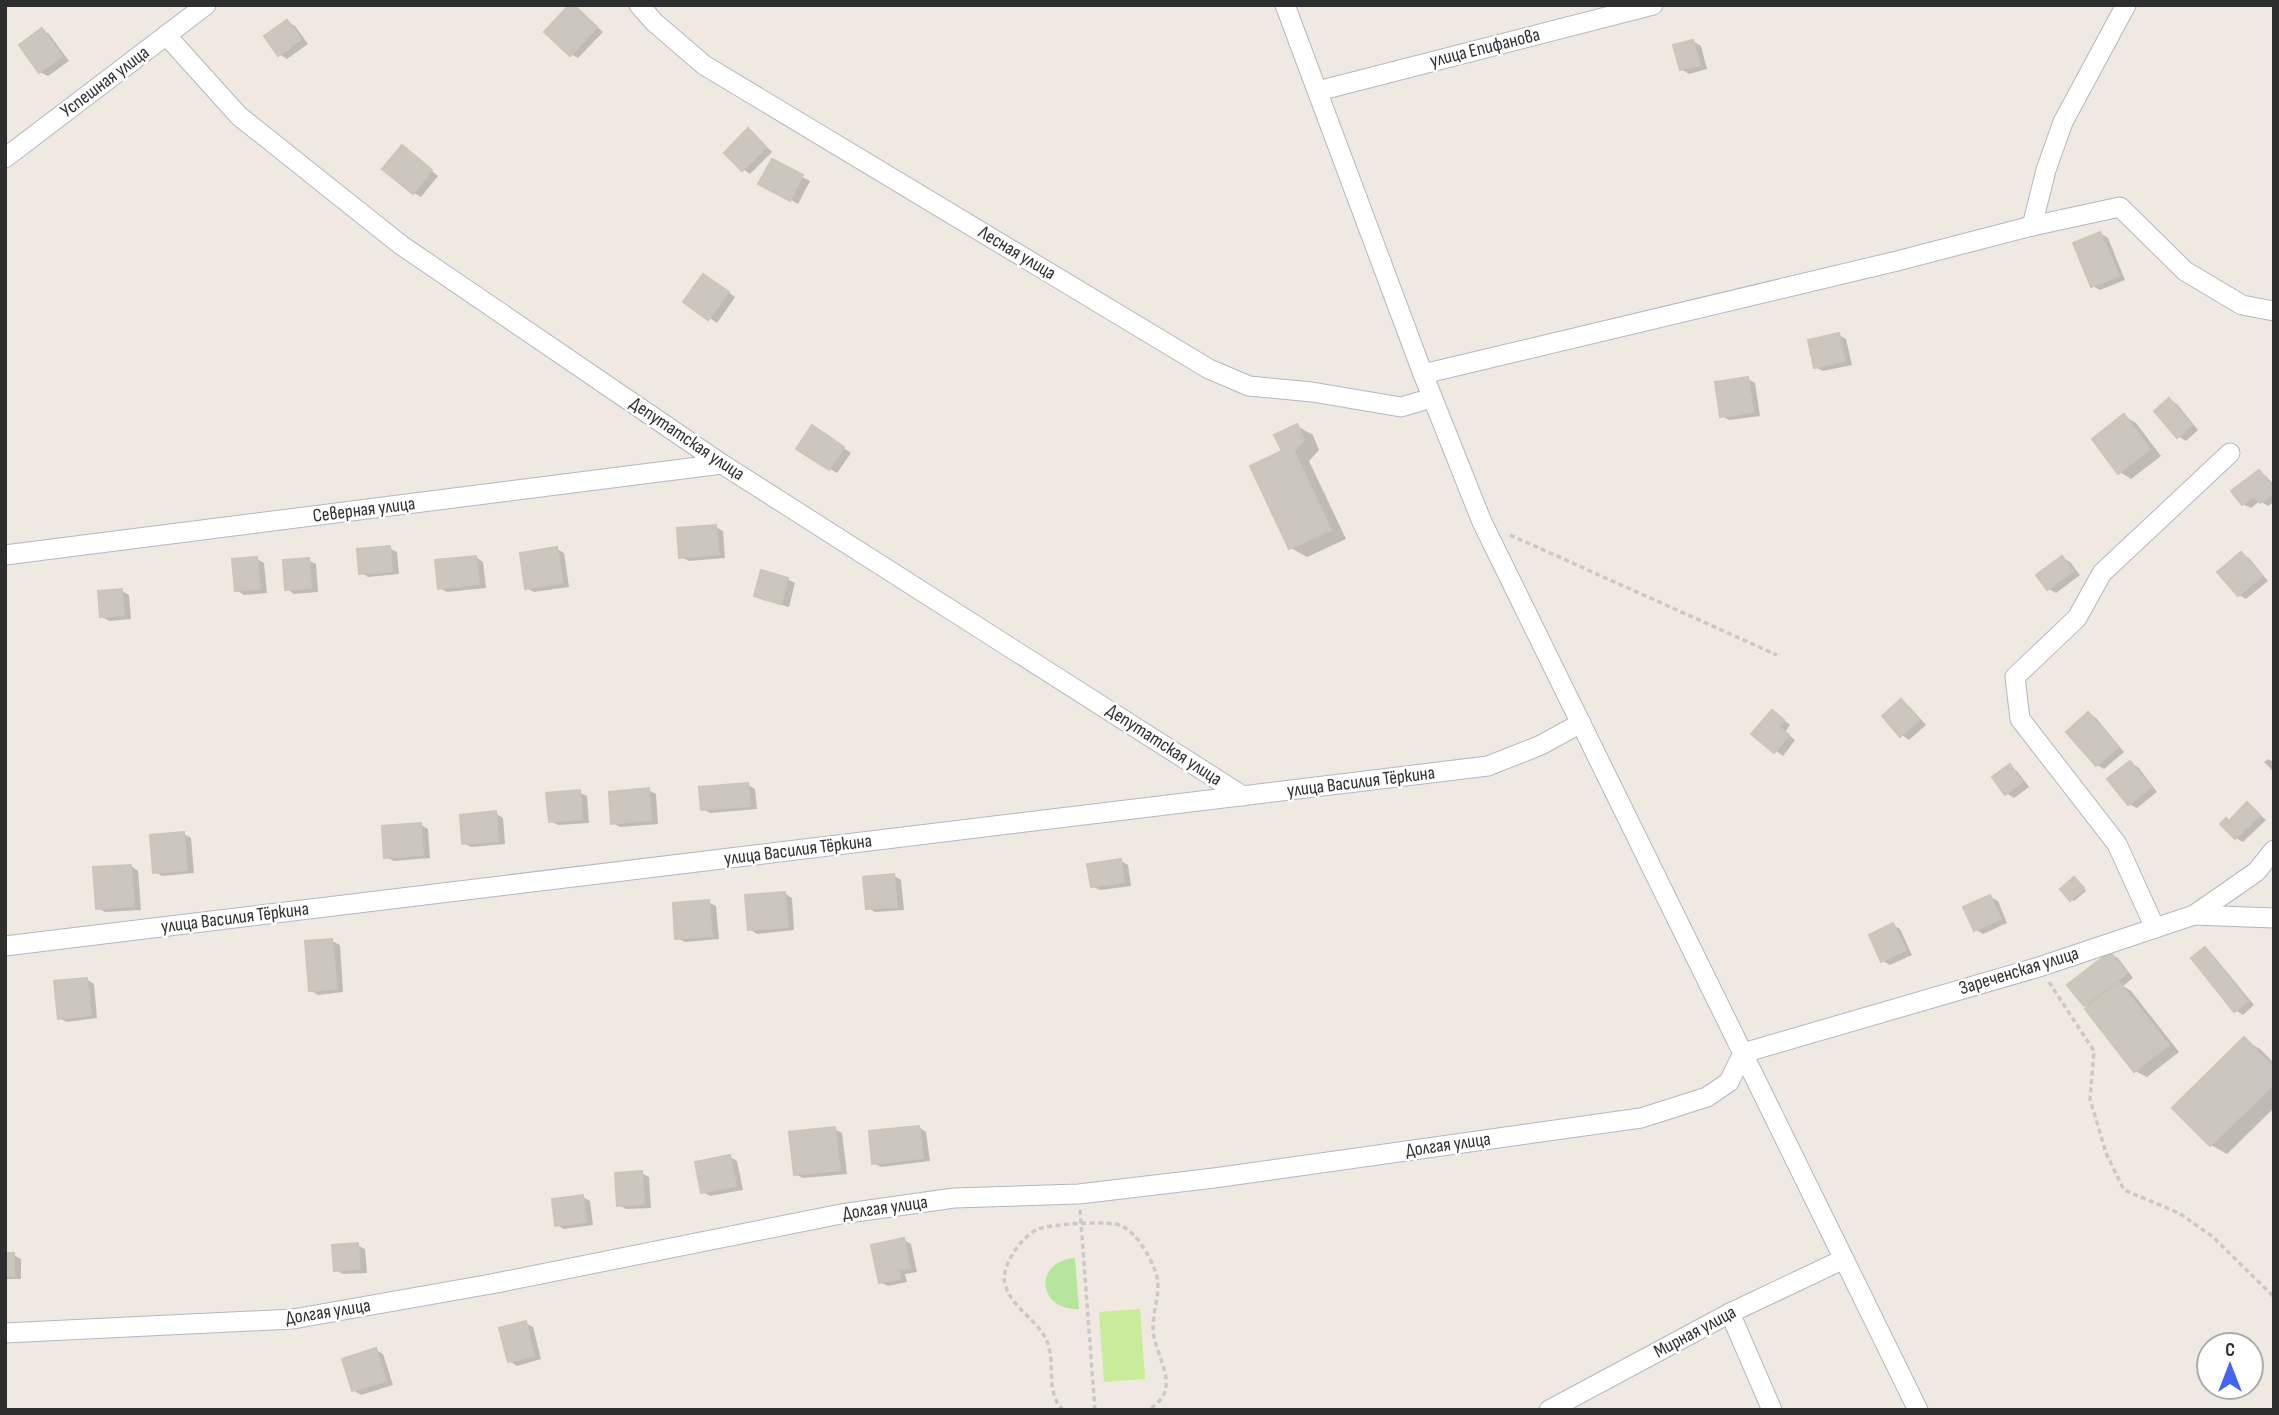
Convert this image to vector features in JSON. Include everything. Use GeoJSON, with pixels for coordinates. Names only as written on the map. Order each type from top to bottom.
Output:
{"type":"FeatureCollection","features":[{"type":"Feature","properties":{"kind":"street","name":"Успешная улица"},"geometry":{"type":"LineString","coordinates":[[5,158],[206,5]]}},
{"type":"Feature","properties":{"kind":"street","name":"Лесная улица"},"geometry":{"type":"LineString","coordinates":[[639,5],[654,22],[704,65],[1209,369],[1249,386],[1312,392],[1401,407],[1432,398]]}},
{"type":"Feature","properties":{"kind":"street"},"geometry":{"type":"LineString","coordinates":[[1286,5],[1432,398],[1482,522],[1918,1410]]}},
{"type":"Feature","properties":{"kind":"street","name":"улица Епифанова"},"geometry":{"type":"LineString","coordinates":[[1318,91],[1653,5]]}},
{"type":"Feature","properties":{"kind":"street"},"geometry":{"type":"LineString","coordinates":[[2032,226],[2046,170],[2063,122],[2126,5]]}},
{"type":"Feature","properties":{"kind":"street","name":"Депутатская улица"},"geometry":{"type":"LineString","coordinates":[[166,35],[239,116],[401,244],[722,464],[1243,796]]}},
{"type":"Feature","properties":{"kind":"street"},"geometry":{"type":"LineString","coordinates":[[1423,374],[2120,207],[2185,271],[2242,305],[2274,311]]}},
{"type":"Feature","properties":{"kind":"street"},"geometry":{"type":"LineString","coordinates":[[2155,928],[2117,844],[2020,719],[2015,677],[2077,618],[2102,573],[2230,453]]}},
{"type":"Feature","properties":{"kind":"street","name":"Северная улица"},"geometry":{"type":"LineString","coordinates":[[5,555],[722,464]]}},
{"type":"Feature","properties":{"kind":"street","name":"улица Василия Тёркина"},"geometry":{"type":"LineString","coordinates":[[5,946],[1488,766],[1541,745],[1581,723]]}},
{"type":"Feature","properties":{"kind":"street","name":"Зареченская улица"},"geometry":{"type":"LineString","coordinates":[[1743,1052],[2039,967],[2194,915],[2256,872],[2274,850]]}},
{"type":"Feature","properties":{"kind":"street"},"geometry":{"type":"LineString","coordinates":[[2194,915],[2274,918]]}},
{"type":"Feature","properties":{"kind":"street","name":"Долгая улица"},"geometry":{"type":"LineString","coordinates":[[5,1333],[293,1320],[491,1284],[841,1214],[954,1198],[1079,1194],[1214,1178],[1641,1118],[1707,1097],[1729,1082],[1743,1052]]}},
{"type":"Feature","properties":{"kind":"street","name":"Мирная улица"},"geometry":{"type":"LineString","coordinates":[[1549,1410],[1730,1313],[1844,1259]]}},
{"type":"Feature","properties":{"kind":"street"},"geometry":{"type":"LineString","coordinates":[[1730,1313],[1772,1410]]}},
{"type":"Feature","properties":{"kind":"path"},"geometry":{"type":"LineString","coordinates":[[1482,522],[1777,655]]}},
{"type":"Feature","properties":{"kind":"path"},"geometry":{"type":"LineString","coordinates":[[2039,967],[2094,1051],[2090,1099],[2106,1153],[2124,1190],[2179,1213],[2213,1237],[2274,1297]]}},
{"type":"Feature","properties":{"kind":"path"},"geometry":{"type":"LineString","coordinates":[[1079,1194],[1095,1410]]}},
{"type":"Feature","properties":{"kind":"path"},"geometry":{"type":"LineString","coordinates":[[1063,1410],[1055,1399],[1050,1351],[1046,1339],[1008,1293],[1004,1270],[1010,1257],[1034,1230],[1081,1223],[1117,1224],[1125,1227],[1136,1238],[1157,1274],[1158,1288],[1152,1328],[1163,1363],[1166,1385],[1164,1396],[1158,1404],[1147,1410]]}},
{"type":"Feature","properties":{"kind":"green space"},"geometry":{"type":"Polygon","coordinates":[[[1075,1258],[1079,1309],[1065,1308],[1055,1302],[1048,1295],[1046,1285],[1052,1268],[1061,1261],[1075,1258]]]}},
{"type":"Feature","properties":{"kind":"green space"},"geometry":{"type":"Polygon","coordinates":[[[1140,1309],[1145,1379],[1104,1382],[1099,1312],[1140,1309]]]}},
{"type":"Feature","properties":{"kind":"building"},"geometry":{"type":"Polygon","coordinates":[[[569,5],[574,5],[597,27],[570,56],[544,32],[569,5]]]}},
{"type":"Feature","properties":{"kind":"building"},"geometry":{"type":"Polygon","coordinates":[[[287,20],[301,39],[278,56],[264,36],[287,20]]]}},
{"type":"Feature","properties":{"kind":"building"},"geometry":{"type":"Polygon","coordinates":[[[42,28],[62,56],[39,73],[19,45],[42,28]]]}},
{"type":"Feature","properties":{"kind":"building"},"geometry":{"type":"Polygon","coordinates":[[[1693,40],[1700,65],[1680,70],[1673,45],[1693,40]]]}},
{"type":"Feature","properties":{"kind":"building"},"geometry":{"type":"Polygon","coordinates":[[[748,128],[766,147],[742,171],[724,153],[748,128]]]}},
{"type":"Feature","properties":{"kind":"building"},"geometry":{"type":"Polygon","coordinates":[[[402,145],[432,170],[413,194],[382,169],[402,145]]]}},
{"type":"Feature","properties":{"kind":"building"},"geometry":{"type":"Polygon","coordinates":[[[772,159],[803,175],[790,201],[758,184],[772,159]]]}},
{"type":"Feature","properties":{"kind":"building"},"geometry":{"type":"Polygon","coordinates":[[[2100,232],[2119,276],[2091,287],[2073,243],[2100,232]]]}},
{"type":"Feature","properties":{"kind":"building"},"geometry":{"type":"Polygon","coordinates":[[[703,274],[729,292],[708,320],[683,302],[703,274]]]}},
{"type":"Feature","properties":{"kind":"building"},"geometry":{"type":"Polygon","coordinates":[[[1839,333],[1845,361],[1814,368],[1808,340],[1839,333]]]}},
{"type":"Feature","properties":{"kind":"building"},"geometry":{"type":"Polygon","coordinates":[[[1748,377],[1753,412],[1720,417],[1715,382],[1748,377]]]}},
{"type":"Feature","properties":{"kind":"building"},"geometry":{"type":"Polygon","coordinates":[[[2169,398],[2192,425],[2177,438],[2154,411],[2169,398]]]}},
{"type":"Feature","properties":{"kind":"building"},"geometry":{"type":"Polygon","coordinates":[[[2124,414],[2150,449],[2118,474],[2092,439],[2124,414]]]}},
{"type":"Feature","properties":{"kind":"building"},"geometry":{"type":"Polygon","coordinates":[[[1297,424],[1304,440],[1294,451],[1331,530],[1289,549],[1250,466],[1282,451],[1274,435],[1297,424]]]}},
{"type":"Feature","properties":{"kind":"building"},"geometry":{"type":"Polygon","coordinates":[[[812,425],[844,447],[829,470],[796,449],[812,425]]]}},
{"type":"Feature","properties":{"kind":"building"},"geometry":{"type":"Polygon","coordinates":[[[2259,470],[2274,489],[2274,493],[2260,503],[2254,496],[2242,505],[2231,491],[2259,470]]]}},
{"type":"Feature","properties":{"kind":"building"},"geometry":{"type":"Polygon","coordinates":[[[716,525],[719,554],[679,558],[677,528],[716,525]]]}},
{"type":"Feature","properties":{"kind":"building"},"geometry":{"type":"Polygon","coordinates":[[[390,546],[392,571],[359,574],[357,549],[390,546]]]}},
{"type":"Feature","properties":{"kind":"building"},"geometry":{"type":"Polygon","coordinates":[[[557,547],[563,583],[525,589],[520,553],[557,547]]]}},
{"type":"Feature","properties":{"kind":"building"},"geometry":{"type":"Polygon","coordinates":[[[2241,552],[2262,576],[2238,596],[2217,572],[2241,552]]]}},
{"type":"Feature","properties":{"kind":"building"},"geometry":{"type":"Polygon","coordinates":[[[476,556],[479,584],[438,589],[435,560],[476,556]]]}},
{"type":"Feature","properties":{"kind":"building"},"geometry":{"type":"Polygon","coordinates":[[[2062,556],[2073,571],[2047,590],[2036,575],[2062,556]]]}},
{"type":"Feature","properties":{"kind":"building"},"geometry":{"type":"Polygon","coordinates":[[[257,557],[260,589],[235,591],[232,559],[257,557]]]}},
{"type":"Feature","properties":{"kind":"building"},"geometry":{"type":"Polygon","coordinates":[[[309,558],[311,588],[285,590],[283,560],[309,558]]]}},
{"type":"Feature","properties":{"kind":"building"},"geometry":{"type":"Polygon","coordinates":[[[761,570],[788,578],[781,604],[754,596],[761,570]]]}},
{"type":"Feature","properties":{"kind":"building"},"geometry":{"type":"Polygon","coordinates":[[[122,589],[124,615],[100,617],[98,591],[122,589]]]}},
{"type":"Feature","properties":{"kind":"building"},"geometry":{"type":"Polygon","coordinates":[[[1901,699],[1919,720],[1900,737],[1882,716],[1901,699]]]}},
{"type":"Feature","properties":{"kind":"building"},"geometry":{"type":"Polygon","coordinates":[[[1772,710],[1784,720],[1779,727],[1789,735],[1774,753],[1751,734],[1772,710]]]}},
{"type":"Feature","properties":{"kind":"building"},"geometry":{"type":"Polygon","coordinates":[[[2088,712],[2118,747],[2096,766],[2066,732],[2088,712]]]}},
{"type":"Feature","properties":{"kind":"building"},"geometry":{"type":"Polygon","coordinates":[[[2130,761],[2151,787],[2128,805],[2107,779],[2130,761]]]}},
{"type":"Feature","properties":{"kind":"building"},"geometry":{"type":"Polygon","coordinates":[[[2010,764],[2022,782],[2005,795],[1992,777],[2010,764]]]}},
{"type":"Feature","properties":{"kind":"building"},"geometry":{"type":"Polygon","coordinates":[[[748,783],[750,806],[701,810],[699,787],[748,783]]]}},
{"type":"Feature","properties":{"kind":"building"},"geometry":{"type":"Polygon","coordinates":[[[649,788],[651,820],[611,824],[609,792],[649,788]]]}},
{"type":"Feature","properties":{"kind":"building"},"geometry":{"type":"Polygon","coordinates":[[[580,790],[582,819],[549,822],[546,793],[580,790]]]}},
{"type":"Feature","properties":{"kind":"building"},"geometry":{"type":"Polygon","coordinates":[[[2247,802],[2260,815],[2235,839],[2220,824],[2226,818],[2229,821],[2247,802]]]}},
{"type":"Feature","properties":{"kind":"building"},"geometry":{"type":"Polygon","coordinates":[[[496,811],[498,841],[462,844],[460,815],[496,811]]]}},
{"type":"Feature","properties":{"kind":"building"},"geometry":{"type":"Polygon","coordinates":[[[421,823],[423,855],[384,858],[382,826],[421,823]]]}},
{"type":"Feature","properties":{"kind":"building"},"geometry":{"type":"Polygon","coordinates":[[[184,832],[187,870],[153,873],[150,835],[184,832]]]}},
{"type":"Feature","properties":{"kind":"building"},"geometry":{"type":"Polygon","coordinates":[[[1121,859],[1124,882],[1091,887],[1087,864],[1121,859]]]}},
{"type":"Feature","properties":{"kind":"building"},"geometry":{"type":"Polygon","coordinates":[[[131,865],[134,906],[96,909],[93,867],[131,865]]]}},
{"type":"Feature","properties":{"kind":"building"},"geometry":{"type":"Polygon","coordinates":[[[894,874],[897,907],[866,909],[863,877],[894,874]]]}},
{"type":"Feature","properties":{"kind":"building"},"geometry":{"type":"Polygon","coordinates":[[[2074,877],[2084,888],[2070,901],[2060,889],[2074,877]]]}},
{"type":"Feature","properties":{"kind":"building"},"geometry":{"type":"Polygon","coordinates":[[[785,892],[788,927],[748,930],[745,895],[785,892]]]}},
{"type":"Feature","properties":{"kind":"building"},"geometry":{"type":"Polygon","coordinates":[[[1990,895],[2001,919],[1974,931],[1963,907],[1990,895]]]}},
{"type":"Feature","properties":{"kind":"building"},"geometry":{"type":"Polygon","coordinates":[[[709,900],[712,936],[675,939],[673,903],[709,900]]]}},
{"type":"Feature","properties":{"kind":"building"},"geometry":{"type":"Polygon","coordinates":[[[1893,923],[1906,950],[1881,962],[1869,935],[1893,923]]]}},
{"type":"Feature","properties":{"kind":"building"},"geometry":{"type":"Polygon","coordinates":[[[332,939],[337,989],[309,991],[305,941],[332,939]]]}},
{"type":"Feature","properties":{"kind":"building"},"geometry":{"type":"Polygon","coordinates":[[[2205,947],[2248,1001],[2234,1012],[2191,958],[2205,947]]]}},
{"type":"Feature","properties":{"kind":"building"},"geometry":{"type":"Polygon","coordinates":[[[2110,952],[2127,973],[2084,1006],[2067,985],[2110,952]]]}},
{"type":"Feature","properties":{"kind":"building"},"geometry":{"type":"Polygon","coordinates":[[[87,978],[91,1015],[58,1019],[54,981],[87,978]]]}},
{"type":"Feature","properties":{"kind":"building"},"geometry":{"type":"Polygon","coordinates":[[[2119,982],[2169,1045],[2134,1072],[2085,1009],[2119,982]]]}},
{"type":"Feature","properties":{"kind":"building"},"geometry":{"type":"Polygon","coordinates":[[[2244,1037],[2274,1068],[2274,1084],[2210,1146],[2172,1108],[2244,1037]]]}},
{"type":"Feature","properties":{"kind":"building"},"geometry":{"type":"Polygon","coordinates":[[[919,1126],[923,1158],[872,1164],[869,1131],[919,1126]]]}},
{"type":"Feature","properties":{"kind":"building"},"geometry":{"type":"Polygon","coordinates":[[[835,1127],[840,1170],[794,1175],[789,1132],[835,1127]]]}},
{"type":"Feature","properties":{"kind":"building"},"geometry":{"type":"Polygon","coordinates":[[[730,1155],[736,1186],[701,1193],[695,1162],[730,1155]]]}},
{"type":"Feature","properties":{"kind":"building"},"geometry":{"type":"Polygon","coordinates":[[[642,1171],[644,1204],[617,1206],[615,1173],[642,1171]]]}},
{"type":"Feature","properties":{"kind":"building"},"geometry":{"type":"Polygon","coordinates":[[[583,1195],[586,1222],[555,1226],[552,1199],[583,1195]]]}},
{"type":"Feature","properties":{"kind":"building"},"geometry":{"type":"Polygon","coordinates":[[[904,1238],[910,1268],[899,1270],[900,1279],[879,1283],[871,1245],[904,1238]]]}},
{"type":"Feature","properties":{"kind":"building"},"geometry":{"type":"Polygon","coordinates":[[[358,1243],[360,1269],[334,1271],[332,1245],[358,1243]]]}},
{"type":"Feature","properties":{"kind":"building"},"geometry":{"type":"Polygon","coordinates":[[[5,1253],[14,1253],[14,1276],[5,1276],[5,1253]]]}},
{"type":"Feature","properties":{"kind":"building"},"geometry":{"type":"Polygon","coordinates":[[[526,1321],[534,1356],[508,1362],[499,1328],[526,1321]]]}},
{"type":"Feature","properties":{"kind":"building"},"geometry":{"type":"Polygon","coordinates":[[[376,1348],[386,1381],[352,1391],[342,1359],[376,1348]]]}}]}
